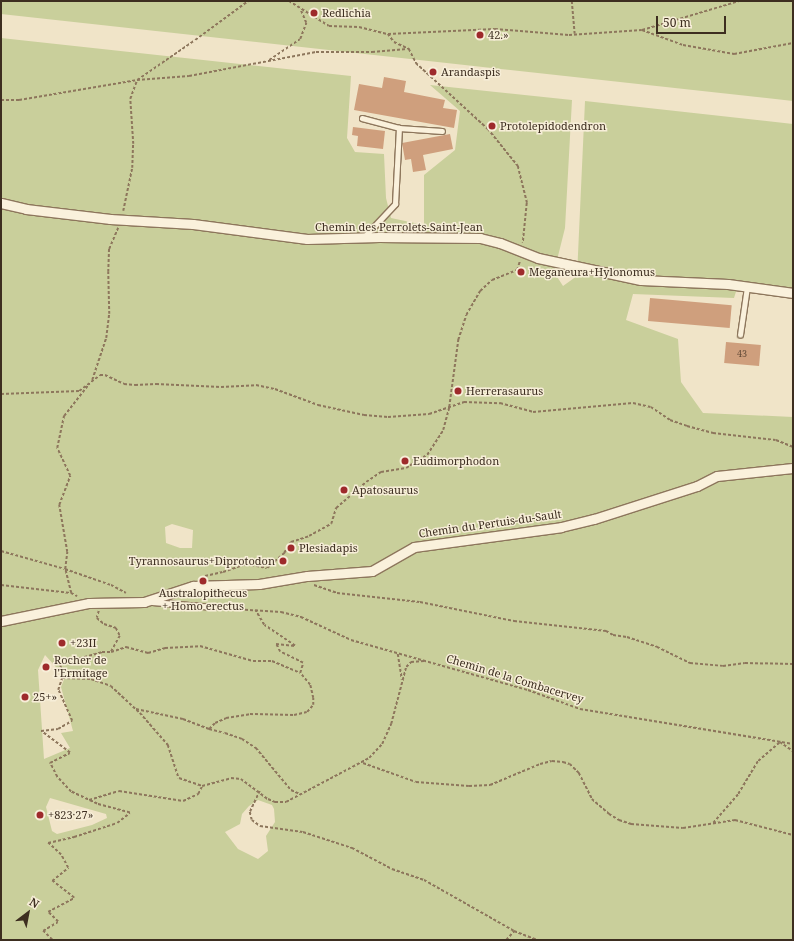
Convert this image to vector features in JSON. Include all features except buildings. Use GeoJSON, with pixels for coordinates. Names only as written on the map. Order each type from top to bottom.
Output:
{"type":"FeatureCollection","features":[{"type":"Feature","properties":{"kind":"street","name":"Chemin des Perrolets-Saint-Jean"},"geometry":{"type":"LineString","coordinates":[[1,203],[26,209],[122,220],[193,224],[307,239],[364,237],[480,238],[500,243],[538,258],[641,280],[747,287],[793,293]]}},
{"type":"Feature","properties":{"kind":"street","name":"Chemin du Pertuis-du-Sault"},"geometry":{"type":"LineString","coordinates":[[1,621],[89,603],[144,602],[193,586],[259,584],[307,576],[372,571],[414,547],[560,527],[594,519],[698,486],[718,476],[793,468]]}},
{"type":"Feature","properties":{"kind":"lane"},"geometry":{"type":"LineString","coordinates":[[362,118],[400,128],[442,130]]}},
{"type":"Feature","properties":{"kind":"lane"},"geometry":{"type":"LineString","coordinates":[[364,237],[395,204],[400,128]]}},
{"type":"Feature","properties":{"kind":"lane"},"geometry":{"type":"LineString","coordinates":[[740,335],[747,287]]}},
{"type":"Feature","properties":{"kind":"lane","name":"Chemin du Pertuis-du-Sault"},"geometry":{"type":"LineString","coordinates":[[144,602],[214,607]]}},
{"type":"Feature","properties":{"kind":"path"},"geometry":{"type":"LineString","coordinates":[[71,593],[65,569],[67,552],[59,505],[70,476],[57,448],[64,416],[92,381],[106,338],[109,314],[109,249],[122,220],[132,168],[133,144],[130,100],[137,80],[248,1]]}},
{"type":"Feature","properties":{"kind":"path"},"geometry":{"type":"LineString","coordinates":[[288,1],[329,26],[359,27],[388,34],[495,29],[575,34],[642,30],[739,1]]}},
{"type":"Feature","properties":{"kind":"path"},"geometry":{"type":"LineString","coordinates":[[572,1],[575,34]]}},
{"type":"Feature","properties":{"kind":"path"},"geometry":{"type":"LineString","coordinates":[[267,61],[300,39],[306,23],[300,9]]}},
{"type":"Feature","properties":{"kind":"path"},"geometry":{"type":"LineString","coordinates":[[642,30],[683,45],[734,54],[793,42]]}},
{"type":"Feature","properties":{"kind":"path"},"geometry":{"type":"LineString","coordinates":[[204,576],[223,572],[246,564],[267,568],[284,553],[291,542],[309,536],[331,524],[336,508],[366,482],[382,472],[406,468],[427,455],[444,430],[449,407],[458,340],[466,315],[480,291],[492,280],[517,270],[522,252],[527,203],[518,166],[488,129],[416,63],[409,49],[394,42],[388,34]]}},
{"type":"Feature","properties":{"kind":"path"},"geometry":{"type":"LineString","coordinates":[[1,100],[19,100],[137,80],[189,76],[316,52],[372,52],[409,49]]}},
{"type":"Feature","properties":{"kind":"path"},"geometry":{"type":"LineString","coordinates":[[1,394],[79,391],[100,375],[105,375],[124,384],[135,385],[156,384],[221,387],[256,385],[275,389],[318,405],[364,415],[388,417],[429,414],[464,402],[500,403],[532,412],[633,403],[651,407],[670,420],[687,426],[713,432],[776,440],[793,447]]}},
{"type":"Feature","properties":{"kind":"path"},"geometry":{"type":"LineString","coordinates":[[1,551],[65,569],[111,585],[131,595]]}},
{"type":"Feature","properties":{"kind":"path"},"geometry":{"type":"LineString","coordinates":[[312,584],[337,593],[420,602],[514,621],[606,631],[613,635],[627,637],[658,647],[690,663],[723,666],[745,663],[793,664]]}},
{"type":"Feature","properties":{"kind":"path"},"geometry":{"type":"LineString","coordinates":[[1,585],[71,593],[89,603]]}},
{"type":"Feature","properties":{"kind":"path"},"geometry":{"type":"LineString","coordinates":[[100,604],[98,618],[104,624],[116,628],[120,636],[111,652]]}},
{"type":"Feature","properties":{"kind":"path","name":"Chemin de la Combacervey"},"geometry":{"type":"LineString","coordinates":[[214,607],[255,610],[301,617],[351,640],[528,690],[580,709],[793,744]]}},
{"type":"Feature","properties":{"kind":"path"},"geometry":{"type":"LineString","coordinates":[[255,610],[264,624],[295,646],[276,644],[280,652],[303,663],[300,673]]}},
{"type":"Feature","properties":{"kind":"path"},"geometry":{"type":"LineString","coordinates":[[52,940],[43,931],[58,922],[48,912],[74,898],[52,881],[68,868],[61,855],[48,843],[74,837],[117,823],[130,813],[97,804],[71,792],[57,777],[50,763],[70,752],[41,731],[58,729],[72,721],[58,690],[62,678],[60,664],[126,647],[148,653],[165,648],[200,646],[253,661],[272,661],[300,673],[308,682],[312,691],[313,705],[306,712],[294,715],[250,714],[226,718],[215,723],[209,729]]}},
{"type":"Feature","properties":{"kind":"path"},"geometry":{"type":"LineString","coordinates":[[398,654],[402,682]]}},
{"type":"Feature","properties":{"kind":"path"},"geometry":{"type":"LineString","coordinates":[[62,678],[91,679],[111,686],[135,709],[168,745],[180,778],[202,786],[231,778],[241,779],[275,802],[286,802],[363,763],[382,744],[391,724],[406,667],[411,662],[436,663]]}},
{"type":"Feature","properties":{"kind":"path"},"geometry":{"type":"LineString","coordinates":[[135,709],[183,719],[242,739],[256,748],[291,790],[300,795]]}},
{"type":"Feature","properties":{"kind":"path"},"geometry":{"type":"LineString","coordinates":[[712,824],[738,794],[758,761],[780,742],[793,751]]}},
{"type":"Feature","properties":{"kind":"path"},"geometry":{"type":"LineString","coordinates":[[363,763],[416,782],[469,786],[490,785],[540,764],[552,761],[562,762],[570,764],[579,773],[592,799],[609,814],[619,820],[631,824],[683,828],[735,820],[793,835]]}},
{"type":"Feature","properties":{"kind":"path"},"geometry":{"type":"LineString","coordinates":[[89,800],[119,791],[183,801],[198,794],[202,786]]}},
{"type":"Feature","properties":{"kind":"path"},"geometry":{"type":"LineString","coordinates":[[260,791],[250,812],[252,820],[260,826],[303,832],[352,848],[392,869],[424,880],[514,931],[537,940]]}},
{"type":"Feature","properties":{"kind":"path"},"geometry":{"type":"LineString","coordinates":[[506,940],[514,931]]}},
{"type":"Feature","properties":{"kind":"green space"},"geometry":{"type":"Polygon","coordinates":[[[1,1],[793,1],[793,101],[1,14],[1,1]]]}},
{"type":"Feature","properties":{"kind":"green space"},"geometry":{"type":"Polygon","coordinates":[[[1,38],[351,76],[347,138],[355,152],[384,154],[386,198],[391,218],[424,225],[424,175],[455,150],[460,111],[430,85],[572,100],[565,228],[554,272],[563,286],[577,276],[585,101],[793,124],[793,288],[739,282],[734,298],[633,294],[626,320],[678,339],[681,382],[703,413],[793,417],[793,940],[1,940],[1,38]],[[172,524],[165,527],[166,543],[180,548],[192,548],[193,530],[172,524]],[[45,655],[38,670],[44,759],[70,748],[61,733],[73,731],[61,687],[65,677],[45,655]],[[50,798],[46,807],[52,831],[57,834],[92,825],[107,818],[106,814],[50,798]],[[258,800],[249,806],[242,814],[240,824],[225,832],[238,849],[258,859],[268,851],[266,836],[275,822],[274,809],[272,805],[258,800]]]}},
{"type":"Feature","properties":{"kind":"place","name":"Redlichia"},"geometry":{"type":"Point","coordinates":[314,13]}},
{"type":"Feature","properties":{"kind":"place","name":"42.»"},"geometry":{"type":"Point","coordinates":[480,35]}},
{"type":"Feature","properties":{"kind":"place","name":"Arandaspis"},"geometry":{"type":"Point","coordinates":[433,72]}},
{"type":"Feature","properties":{"kind":"place","name":"Protolepidodendron"},"geometry":{"type":"Point","coordinates":[492,126]}},
{"type":"Feature","properties":{"kind":"place","name":"Meganeura+Hylonomus"},"geometry":{"type":"Point","coordinates":[521,272]}},
{"type":"Feature","properties":{"kind":"place","name":"Herrerasaurus"},"geometry":{"type":"Point","coordinates":[458,391]}},
{"type":"Feature","properties":{"kind":"place","name":"Eudimorphodon"},"geometry":{"type":"Point","coordinates":[405,461]}},
{"type":"Feature","properties":{"kind":"place","name":"Apatosaurus"},"geometry":{"type":"Point","coordinates":[344,490]}},
{"type":"Feature","properties":{"kind":"place","name":"Plesiadapis"},"geometry":{"type":"Point","coordinates":[291,548]}},
{"type":"Feature","properties":{"kind":"place","name":"Tyrannosaurus+Diprotodon"},"geometry":{"type":"Point","coordinates":[283,561]}},
{"type":"Feature","properties":{"kind":"place","name":"Australopithecus + Homo erectus"},"geometry":{"type":"Point","coordinates":[203,581]}},
{"type":"Feature","properties":{"kind":"place","name":"+23II"},"geometry":{"type":"Point","coordinates":[62,643]}},
{"type":"Feature","properties":{"kind":"place","name":"Rocher de l'Ermitage"},"geometry":{"type":"Point","coordinates":[46,667]}},
{"type":"Feature","properties":{"kind":"place","name":"25+»"},"geometry":{"type":"Point","coordinates":[25,697]}},
{"type":"Feature","properties":{"kind":"place","name":"+823·27»"},"geometry":{"type":"Point","coordinates":[40,815]}}]}
